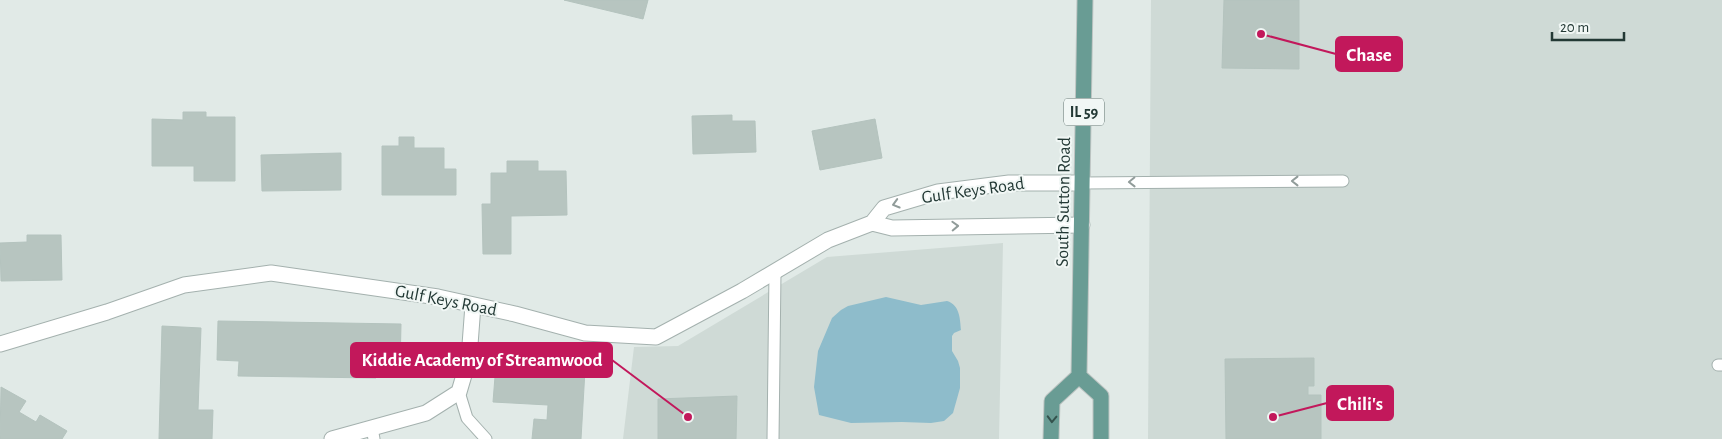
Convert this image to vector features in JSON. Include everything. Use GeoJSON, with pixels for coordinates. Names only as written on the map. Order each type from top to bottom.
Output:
{"type":"FeatureCollection","features":[{"type":"Feature","properties":{"kind":"main road","name":"South Sutton Road"},"geometry":{"type":"LineString","coordinates":[[1079,376],[1085,0]]}},
{"type":"Feature","properties":{"kind":"main road"},"geometry":{"type":"LineString","coordinates":[[1051,439],[1052,401],[1079,376],[1102,396],[1101,439]]}},
{"type":"Feature","properties":{"kind":"street","name":"Gulf Keys Road"},"geometry":{"type":"LineString","coordinates":[[0,344],[107,312],[184,284],[270,273],[438,297],[515,314],[585,333],[656,337],[742,291],[828,240],[872,223],[884,208],[938,192],[1009,183],[1083,183]]}},
{"type":"Feature","properties":{"kind":"street","name":"Gulf Keys Road"},"geometry":{"type":"LineString","coordinates":[[872,223],[892,228],[1082,224]]}},
{"type":"Feature","properties":{"kind":"street"},"geometry":{"type":"LineString","coordinates":[[332,439],[373,433],[426,413],[459,392],[468,358],[473,305]]}},
{"type":"Feature","properties":{"kind":"lane"},"geometry":{"type":"LineString","coordinates":[[1083,183],[1343,181]]}},
{"type":"Feature","properties":{"kind":"lane"},"geometry":{"type":"LineString","coordinates":[[773,439],[775,272]]}},
{"type":"Feature","properties":{"kind":"lane"},"geometry":{"type":"LineString","coordinates":[[459,392],[467,418],[486,439]]}},
{"type":"Feature","properties":{"kind":"shaded area"},"geometry":{"type":"Polygon","coordinates":[[[1151,0],[1722,0],[1722,439],[1148,439],[1151,0]]]}},
{"type":"Feature","properties":{"kind":"shaded area"},"geometry":{"type":"Polygon","coordinates":[[[1003,243],[999,439],[623,439],[634,347],[678,346],[827,257],[1003,243]]]}},
{"type":"Feature","properties":{"kind":"water"},"geometry":{"type":"Polygon","coordinates":[[[886,297],[921,305],[947,301],[957,309],[961,330],[952,336],[952,351],[960,368],[960,388],[953,413],[944,421],[931,423],[851,423],[819,415],[814,387],[818,351],[832,318],[848,306],[886,297]]]}},
{"type":"Feature","properties":{"kind":"building"},"geometry":{"type":"Polygon","coordinates":[[[564,0],[648,0],[643,19],[564,0]]]}},
{"type":"Feature","properties":{"kind":"building"},"geometry":{"type":"Polygon","coordinates":[[[1224,0],[1299,0],[1299,69],[1222,68],[1224,0]]]}},
{"type":"Feature","properties":{"kind":"building"},"geometry":{"type":"Polygon","coordinates":[[[183,112],[206,112],[206,117],[235,117],[235,181],[194,181],[194,166],[152,166],[152,119],[183,120],[183,112]]]}},
{"type":"Feature","properties":{"kind":"building"},"geometry":{"type":"Polygon","coordinates":[[[732,115],[732,121],[755,121],[756,152],[693,154],[692,116],[732,115]]]}},
{"type":"Feature","properties":{"kind":"building"},"geometry":{"type":"Polygon","coordinates":[[[875,119],[882,158],[820,170],[812,131],[875,119]]]}},
{"type":"Feature","properties":{"kind":"building"},"geometry":{"type":"Polygon","coordinates":[[[399,137],[414,137],[414,148],[444,148],[444,169],[456,169],[456,195],[382,195],[382,146],[399,146],[399,137]]]}},
{"type":"Feature","properties":{"kind":"building"},"geometry":{"type":"Polygon","coordinates":[[[341,153],[341,190],[262,191],[261,155],[341,153]]]}},
{"type":"Feature","properties":{"kind":"building"},"geometry":{"type":"Polygon","coordinates":[[[507,161],[538,161],[538,171],[566,171],[567,215],[511,216],[511,254],[483,254],[482,204],[491,204],[491,173],[507,173],[507,161]]]}},
{"type":"Feature","properties":{"kind":"building"},"geometry":{"type":"Polygon","coordinates":[[[27,235],[61,235],[62,280],[1,281],[0,243],[27,242],[27,235]]]}},
{"type":"Feature","properties":{"kind":"building"},"geometry":{"type":"Polygon","coordinates":[[[218,321],[401,324],[400,367],[376,367],[376,378],[238,376],[239,361],[217,360],[218,321]]]}},
{"type":"Feature","properties":{"kind":"building"},"geometry":{"type":"Polygon","coordinates":[[[162,326],[201,328],[198,410],[213,410],[212,439],[159,439],[162,326]]]}},
{"type":"Feature","properties":{"kind":"building"},"geometry":{"type":"Polygon","coordinates":[[[1314,358],[1314,386],[1308,386],[1308,395],[1321,395],[1321,439],[1226,439],[1225,359],[1314,358]]]}},
{"type":"Feature","properties":{"kind":"building"},"geometry":{"type":"Polygon","coordinates":[[[496,364],[585,370],[581,439],[532,439],[534,419],[547,420],[548,405],[493,402],[496,364]]]}},
{"type":"Feature","properties":{"kind":"building"},"geometry":{"type":"Polygon","coordinates":[[[1,387],[26,401],[19,412],[36,422],[40,415],[67,431],[62,439],[0,439],[1,387]]]}},
{"type":"Feature","properties":{"kind":"building"},"geometry":{"type":"Polygon","coordinates":[[[737,396],[736,439],[658,439],[658,399],[737,396]]]}},
{"type":"Feature","properties":{"kind":"place","name":"Chase"},"geometry":{"type":"Point","coordinates":[1261,34]}},
{"type":"Feature","properties":{"kind":"place","name":"Kiddie Academy of Streamwood"},"geometry":{"type":"Point","coordinates":[688,417]}},
{"type":"Feature","properties":{"kind":"place","name":"Chili's"},"geometry":{"type":"Point","coordinates":[1273,417]}}]}
